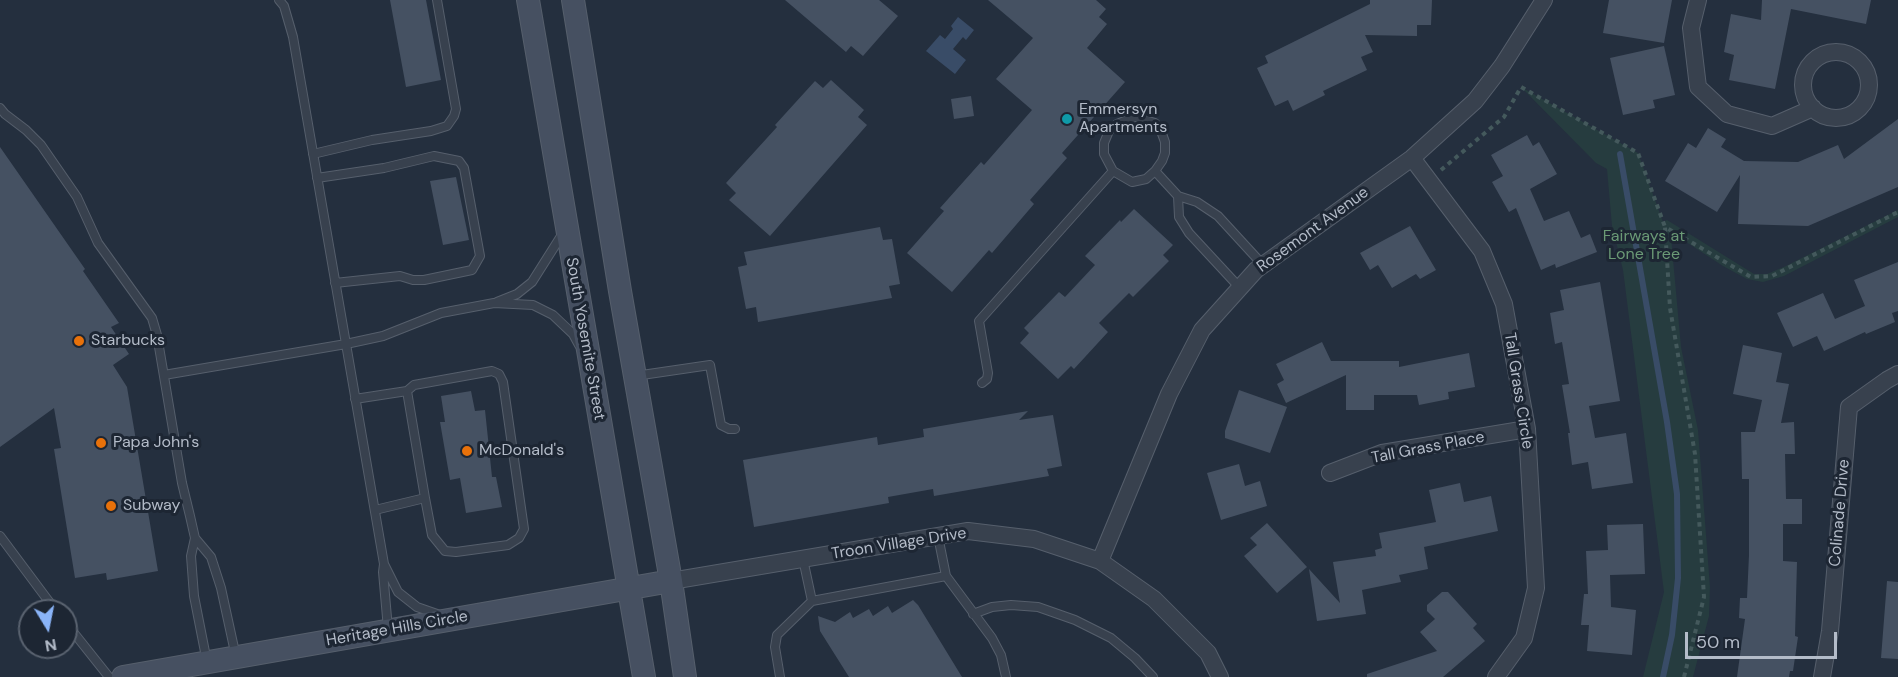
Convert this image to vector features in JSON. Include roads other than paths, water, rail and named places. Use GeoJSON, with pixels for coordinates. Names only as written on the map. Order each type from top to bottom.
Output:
{"type":"FeatureCollection","features":[{"type":"Feature","properties":{"kind":"main road","name":"South Yosemite Street"},"geometry":{"type":"LineString","coordinates":[[528,0],[644,677]]}},
{"type":"Feature","properties":{"kind":"main road"},"geometry":{"type":"LineString","coordinates":[[573,0],[671,581],[685,677]]}},
{"type":"Feature","properties":{"kind":"main road","name":"Heritage Hills Circle"},"geometry":{"type":"LineString","coordinates":[[123,677],[671,581]]}},
{"type":"Feature","properties":{"kind":"street","name":"Rosemont Avenue"},"geometry":{"type":"LineString","coordinates":[[1100,561],[1169,394],[1202,330],[1263,265],[1412,158],[1475,101],[1502,66],[1544,0]]}},
{"type":"Feature","properties":{"kind":"street"},"geometry":{"type":"LineString","coordinates":[[1698,0],[1691,28],[1698,87],[1727,114],[1772,126],[1813,108]]}},
{"type":"Feature","properties":{"kind":"street"},"geometry":{"type":"LineString","coordinates":[[1832,52],[1843,52],[1861,62],[1870,82],[1869,94],[1855,112],[1845,117],[1833,118],[1822,115],[1813,108],[1806,100],[1803,90],[1807,69],[1813,61],[1832,52]]}},
{"type":"Feature","properties":{"kind":"street","name":"Tall Grass Circle"},"geometry":{"type":"LineString","coordinates":[[1412,158],[1482,251],[1504,304],[1527,429],[1536,588],[1524,638],[1496,677]]}},
{"type":"Feature","properties":{"kind":"street","name":"Colinade Drive"},"geometry":{"type":"LineString","coordinates":[[1822,677],[1830,631],[1849,407],[1898,374]]}},
{"type":"Feature","properties":{"kind":"street","name":"Tall Grass Place"},"geometry":{"type":"LineString","coordinates":[[1330,473],[1383,453],[1527,429]]}},
{"type":"Feature","properties":{"kind":"street","name":"Troon Village Drive"},"geometry":{"type":"LineString","coordinates":[[671,581],[968,531],[1034,538],[1100,561],[1154,599],[1208,652],[1220,677]]}},
{"type":"Feature","properties":{"kind":"lane"},"geometry":{"type":"LineString","coordinates":[[279,0],[284,6],[293,37],[384,564],[399,592],[417,607],[455,619]]}},
{"type":"Feature","properties":{"kind":"lane"},"geometry":{"type":"LineString","coordinates":[[313,154],[447,126],[456,109],[437,0]]}},
{"type":"Feature","properties":{"kind":"lane"},"geometry":{"type":"LineString","coordinates":[[0,108],[41,145],[77,197],[98,243],[152,318],[158,335],[182,483],[195,538],[191,556],[194,596],[207,662]]}},
{"type":"Feature","properties":{"kind":"lane"},"geometry":{"type":"LineString","coordinates":[[1135,117],[1155,123],[1165,142],[1165,153],[1155,171],[1146,179],[1132,182],[1113,171],[1104,154],[1104,143],[1109,131],[1117,124],[1135,117]]}},
{"type":"Feature","properties":{"kind":"lane"},"geometry":{"type":"LineString","coordinates":[[317,178],[384,168],[434,156],[459,161],[464,168],[480,256],[477,265],[472,270],[424,280],[413,280],[400,276],[335,283]]}},
{"type":"Feature","properties":{"kind":"lane"},"geometry":{"type":"LineString","coordinates":[[982,383],[987,379],[988,373],[979,321],[1113,171]]}},
{"type":"Feature","properties":{"kind":"lane"},"geometry":{"type":"LineString","coordinates":[[1155,171],[1178,196],[1197,201],[1218,216],[1263,265]]}},
{"type":"Feature","properties":{"kind":"lane"},"geometry":{"type":"LineString","coordinates":[[1178,196],[1179,217],[1189,233],[1240,288]]}},
{"type":"Feature","properties":{"kind":"lane"},"geometry":{"type":"LineString","coordinates":[[164,375],[383,336],[441,313],[494,303],[517,294],[532,282],[564,232],[566,221]]}},
{"type":"Feature","properties":{"kind":"lane"},"geometry":{"type":"LineString","coordinates":[[494,303],[533,305],[553,315],[573,334],[590,365]]}},
{"type":"Feature","properties":{"kind":"lane"},"geometry":{"type":"LineString","coordinates":[[635,376],[710,365],[721,424],[729,429],[735,429]]}},
{"type":"Feature","properties":{"kind":"lane"},"geometry":{"type":"LineString","coordinates":[[355,399],[407,391],[414,385],[492,371],[499,374],[503,382],[524,529],[519,538],[507,545],[456,552],[445,551],[432,535],[407,391]]}},
{"type":"Feature","properties":{"kind":"lane"},"geometry":{"type":"LineString","coordinates":[[375,510],[425,498]]}},
{"type":"Feature","properties":{"kind":"lane"},"geometry":{"type":"LineString","coordinates":[[0,536],[47,599]]}},
{"type":"Feature","properties":{"kind":"lane"},"geometry":{"type":"LineString","coordinates":[[938,536],[946,576],[997,647],[1006,677]]}},
{"type":"Feature","properties":{"kind":"lane"},"geometry":{"type":"LineString","coordinates":[[195,538],[211,557],[236,657]]}},
{"type":"Feature","properties":{"kind":"lane"},"geometry":{"type":"LineString","coordinates":[[803,559],[812,601]]}},
{"type":"Feature","properties":{"kind":"lane"},"geometry":{"type":"LineString","coordinates":[[384,564],[382,572],[388,631]]}},
{"type":"Feature","properties":{"kind":"lane"},"geometry":{"type":"LineString","coordinates":[[780,677],[775,647],[777,634],[812,601],[946,576]]}},
{"type":"Feature","properties":{"kind":"lane"},"geometry":{"type":"LineString","coordinates":[[973,614],[992,607],[1011,605],[1038,608],[1075,620],[1111,638],[1153,677]]}},
{"type":"Feature","properties":{"kind":"lane"},"geometry":{"type":"LineString","coordinates":[[78,638],[109,677]]}},
{"type":"Feature","properties":{"kind":"water"},"geometry":{"type":"Polygon","coordinates":[[[958,17],[974,30],[966,40],[963,37],[953,49],[966,60],[955,74],[926,51],[940,35],[945,39],[953,29],[951,26],[958,17]]]}},
{"type":"Feature","properties":{"kind":"waterway"},"geometry":{"type":"LineString","coordinates":[[1620,154],[1667,422],[1677,494],[1678,578],[1672,635],[1663,677]]}},
{"type":"Feature","properties":{"kind":"place","name":"Emmersyn Apartments"},"geometry":{"type":"Point","coordinates":[1067,119]}},
{"type":"Feature","properties":{"kind":"place","name":"Starbucks"},"geometry":{"type":"Point","coordinates":[79,341]}},
{"type":"Feature","properties":{"kind":"place","name":"Papa John's"},"geometry":{"type":"Point","coordinates":[101,443]}},
{"type":"Feature","properties":{"kind":"place","name":"McDonald's"},"geometry":{"type":"Point","coordinates":[467,451]}},
{"type":"Feature","properties":{"kind":"place","name":"Subway"},"geometry":{"type":"Point","coordinates":[111,506]}},
{"type":"Feature","properties":{"kind":"park label","name":"Fairways at Lone Tree"},"geometry":{"type":"Point","coordinates":[1644,246]}}]}
